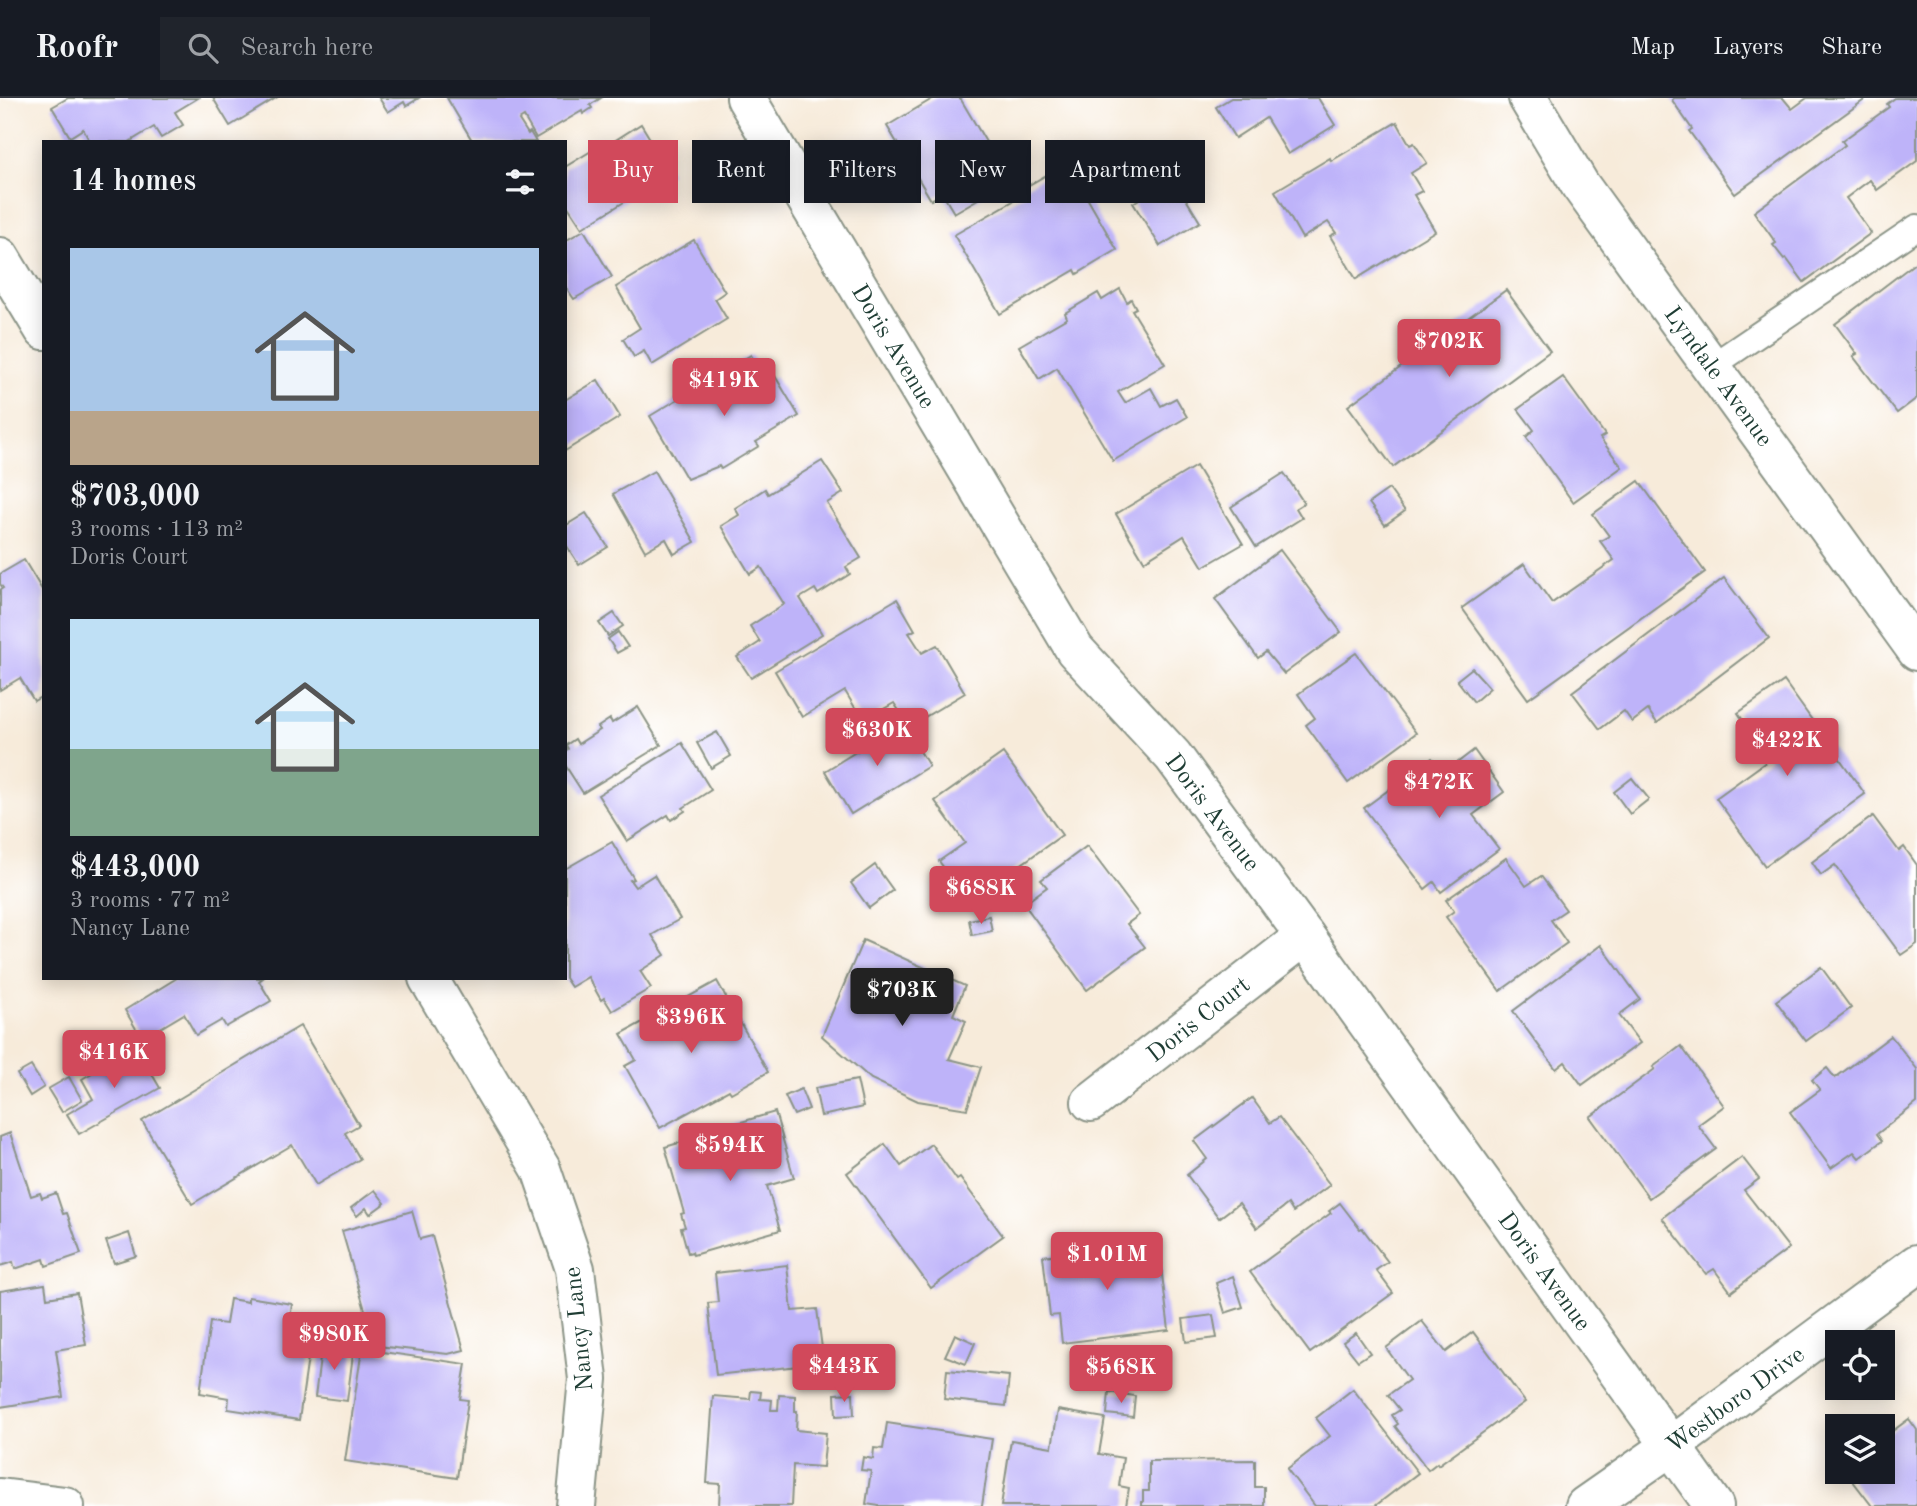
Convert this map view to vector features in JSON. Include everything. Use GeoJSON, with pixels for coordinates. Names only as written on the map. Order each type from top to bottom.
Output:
{"type":"FeatureCollection","features":[{"type":"Feature","properties":{"kind":"street","name":"Doris Avenue"},"geometry":{"type":"LineString","coordinates":[[746,98],[1075,650],[1172,756],[1305,936],[1714,1506]]}},
{"type":"Feature","properties":{"kind":"street","name":"Lyndale Avenue"},"geometry":{"type":"LineString","coordinates":[[1528,98],[1580,185],[1917,650]]}},
{"type":"Feature","properties":{"kind":"street"},"geometry":{"type":"LineString","coordinates":[[0,257],[42,327]]}},
{"type":"Feature","properties":{"kind":"street","name":"Doris Court"},"geometry":{"type":"LineString","coordinates":[[1091,1102],[1305,936]]}},
{"type":"Feature","properties":{"kind":"street","name":"Nancy Lane"},"geometry":{"type":"LineString","coordinates":[[429,980],[541,1169],[575,1269],[588,1379],[576,1506]]}},
{"type":"Feature","properties":{"kind":"street","name":"Westboro Drive"},"geometry":{"type":"LineString","coordinates":[[1585,1506],[1671,1446],[1917,1264]]}},
{"type":"Feature","properties":{"kind":"street"},"geometry":{"type":"LineString","coordinates":[[0,1498],[65,1506]]}},
{"type":"Feature","properties":{"kind":"lane"},"geometry":{"type":"LineString","coordinates":[[1712,366],[1917,227]]}},
{"type":"Feature","properties":{"kind":"building"},"geometry":{"type":"Polygon","coordinates":[[[68,98],[198,98],[175,112],[183,125],[161,138],[154,127],[132,140],[89,140],[83,129],[70,137],[52,107],[68,98]]]}},
{"type":"Feature","properties":{"kind":"building"},"geometry":{"type":"Polygon","coordinates":[[[213,98],[276,98],[230,126],[213,98]]]}},
{"type":"Feature","properties":{"kind":"building"},"geometry":{"type":"Polygon","coordinates":[[[379,98],[419,98],[406,106],[404,102],[388,112],[379,98]]]}},
{"type":"Feature","properties":{"kind":"building"},"geometry":{"type":"Polygon","coordinates":[[[447,98],[601,98],[583,114],[582,111],[536,138],[524,117],[519,120],[535,140],[472,140],[447,98]]]}},
{"type":"Feature","properties":{"kind":"building"},"geometry":{"type":"Polygon","coordinates":[[[934,98],[960,98],[985,140],[935,140],[935,197],[931,200],[921,183],[921,140],[895,140],[887,126],[934,98]]]}},
{"type":"Feature","properties":{"kind":"building"},"geometry":{"type":"Polygon","coordinates":[[[1231,98],[1318,98],[1335,125],[1288,154],[1266,118],[1235,138],[1216,107],[1231,98]]]}},
{"type":"Feature","properties":{"kind":"building"},"geometry":{"type":"Polygon","coordinates":[[[1783,98],[1792,109],[1807,98],[1867,98],[1735,194],[1689,131],[1692,129],[1672,100],[1783,98]]]}},
{"type":"Feature","properties":{"kind":"building"},"geometry":{"type":"Polygon","coordinates":[[[1895,98],[1917,98],[1917,161],[1877,190],[1870,180],[1846,198],[1871,233],[1804,282],[1773,245],[1776,243],[1754,212],[1845,145],[1842,141],[1889,107],[1887,104],[1895,98]]]}},
{"type":"Feature","properties":{"kind":"building"},"geometry":{"type":"Polygon","coordinates":[[[1397,122],[1410,145],[1414,143],[1427,163],[1411,173],[1422,191],[1414,195],[1435,231],[1356,279],[1330,236],[1336,233],[1328,222],[1302,238],[1275,191],[1397,122]]]}},
{"type":"Feature","properties":{"kind":"building"},"geometry":{"type":"Polygon","coordinates":[[[641,124],[651,140],[616,140],[641,124]]]}},
{"type":"Feature","properties":{"kind":"building"},"geometry":{"type":"Polygon","coordinates":[[[588,153],[588,203],[622,203],[582,228],[567,205],[567,166],[588,153]]]}},
{"type":"Feature","properties":{"kind":"building"},"geometry":{"type":"Polygon","coordinates":[[[1045,176],[1045,203],[1090,203],[1117,250],[1077,274],[1075,270],[1000,314],[954,235],[1010,203],[1031,203],[1031,184],[1045,176]]]}},
{"type":"Feature","properties":{"kind":"building"},"geometry":{"type":"Polygon","coordinates":[[[948,203],[971,203],[954,213],[948,203]]]}},
{"type":"Feature","properties":{"kind":"building"},"geometry":{"type":"Polygon","coordinates":[[[1133,203],[1188,203],[1200,222],[1160,246],[1133,203]]]}},
{"type":"Feature","properties":{"kind":"building"},"geometry":{"type":"Polygon","coordinates":[[[584,230],[612,277],[574,299],[567,289],[567,240],[584,230]]]}},
{"type":"Feature","properties":{"kind":"building"},"geometry":{"type":"Polygon","coordinates":[[[694,240],[725,292],[715,299],[727,319],[652,365],[644,351],[634,357],[623,339],[640,328],[616,287],[694,240]]]}},
{"type":"Feature","properties":{"kind":"building"},"geometry":{"type":"Polygon","coordinates":[[[1915,263],[1917,398],[1897,413],[1853,356],[1857,354],[1835,324],[1915,263]]]}},
{"type":"Feature","properties":{"kind":"building"},"geometry":{"type":"Polygon","coordinates":[[[1120,289],[1127,302],[1131,299],[1136,308],[1132,310],[1165,364],[1118,392],[1125,403],[1151,388],[1161,406],[1176,398],[1187,417],[1113,461],[1057,368],[1039,379],[1019,346],[1067,318],[1065,313],[1098,293],[1102,300],[1120,289]]]}},
{"type":"Feature","properties":{"kind":"building"},"geometry":{"type":"Polygon","coordinates":[[[1506,290],[1550,351],[1393,467],[1348,406],[1506,290]]]}},
{"type":"Feature","properties":{"kind":"building"},"geometry":{"type":"Polygon","coordinates":[[[751,355],[767,382],[775,376],[799,416],[756,442],[759,446],[721,469],[719,466],[687,479],[650,416],[751,355]]]}},
{"type":"Feature","properties":{"kind":"building"},"geometry":{"type":"Polygon","coordinates":[[[1563,377],[1605,435],[1600,438],[1622,467],[1573,502],[1526,437],[1534,430],[1518,409],[1563,377]]]}},
{"type":"Feature","properties":{"kind":"building"},"geometry":{"type":"Polygon","coordinates":[[[598,380],[620,417],[567,450],[567,399],[598,380]]]}},
{"type":"Feature","properties":{"kind":"building"},"geometry":{"type":"Polygon","coordinates":[[[822,461],[843,493],[827,503],[861,558],[846,567],[850,574],[818,594],[815,589],[800,598],[822,634],[751,678],[737,657],[760,642],[750,626],[784,604],[761,567],[750,574],[721,526],[739,515],[735,508],[765,489],[768,494],[822,461]]]}},
{"type":"Feature","properties":{"kind":"building"},"geometry":{"type":"Polygon","coordinates":[[[1196,466],[1243,544],[1203,567],[1184,536],[1144,561],[1116,514],[1196,466]]]}},
{"type":"Feature","properties":{"kind":"building"},"geometry":{"type":"Polygon","coordinates":[[[654,471],[695,542],[674,554],[666,539],[645,551],[613,494],[654,471]]]}},
{"type":"Feature","properties":{"kind":"building"},"geometry":{"type":"Polygon","coordinates":[[[1284,473],[1304,503],[1296,508],[1302,518],[1256,547],[1231,507],[1284,473]]]}},
{"type":"Feature","properties":{"kind":"building"},"geometry":{"type":"Polygon","coordinates":[[[1639,481],[1705,572],[1528,699],[1462,608],[1524,564],[1552,603],[1614,560],[1600,541],[1609,536],[1593,514],[1639,481]]]}},
{"type":"Feature","properties":{"kind":"building"},"geometry":{"type":"Polygon","coordinates":[[[1389,489],[1405,511],[1385,525],[1369,503],[1389,489]]]}},
{"type":"Feature","properties":{"kind":"building"},"geometry":{"type":"Polygon","coordinates":[[[586,513],[608,547],[579,565],[567,546],[567,525],[586,513]]]}},
{"type":"Feature","properties":{"kind":"building"},"geometry":{"type":"Polygon","coordinates":[[[1280,550],[1341,632],[1284,674],[1266,652],[1258,658],[1215,599],[1280,550]]]}},
{"type":"Feature","properties":{"kind":"building"},"geometry":{"type":"Polygon","coordinates":[[[24,560],[42,590],[42,696],[34,701],[20,678],[0,690],[0,590],[3,588],[0,574],[24,560]]]}},
{"type":"Feature","properties":{"kind":"building"},"geometry":{"type":"Polygon","coordinates":[[[1724,578],[1769,638],[1657,723],[1648,710],[1632,722],[1624,711],[1600,729],[1572,692],[1724,578]]]}},
{"type":"Feature","properties":{"kind":"building"},"geometry":{"type":"Polygon","coordinates":[[[897,599],[915,630],[909,633],[922,653],[937,645],[965,693],[913,724],[909,716],[904,718],[894,703],[863,721],[845,691],[802,717],[775,671],[897,599]]]}},
{"type":"Feature","properties":{"kind":"building"},"geometry":{"type":"Polygon","coordinates":[[[614,613],[623,626],[608,636],[599,623],[614,613]]]}},
{"type":"Feature","properties":{"kind":"building"},"geometry":{"type":"Polygon","coordinates":[[[618,632],[628,647],[617,653],[608,639],[618,632]]]}},
{"type":"Feature","properties":{"kind":"building"},"geometry":{"type":"Polygon","coordinates":[[[1356,653],[1416,733],[1348,783],[1306,725],[1315,718],[1298,694],[1356,653]]]}},
{"type":"Feature","properties":{"kind":"building"},"geometry":{"type":"Polygon","coordinates":[[[1472,668],[1490,688],[1474,702],[1457,680],[1472,668]]]}},
{"type":"Feature","properties":{"kind":"building"},"geometry":{"type":"Polygon","coordinates":[[[1784,681],[1865,794],[1765,866],[1716,798],[1770,759],[1738,713],[1784,681]]]}},
{"type":"Feature","properties":{"kind":"building"},"geometry":{"type":"Polygon","coordinates":[[[638,707],[661,745],[583,793],[567,768],[567,744],[575,739],[578,744],[600,730],[598,727],[610,719],[612,723],[638,707]]]}},
{"type":"Feature","properties":{"kind":"building"},"geometry":{"type":"Polygon","coordinates":[[[903,723],[929,766],[851,814],[825,771],[903,723]]]}},
{"type":"Feature","properties":{"kind":"building"},"geometry":{"type":"Polygon","coordinates":[[[717,732],[731,756],[711,768],[697,743],[717,732]]]}},
{"type":"Feature","properties":{"kind":"building"},"geometry":{"type":"Polygon","coordinates":[[[682,743],[711,790],[683,808],[685,811],[671,820],[668,815],[627,841],[598,795],[682,743]]]}},
{"type":"Feature","properties":{"kind":"building"},"geometry":{"type":"Polygon","coordinates":[[[1474,750],[1504,792],[1473,815],[1499,849],[1441,892],[1434,882],[1425,889],[1364,808],[1432,758],[1444,773],[1474,750]]]}},
{"type":"Feature","properties":{"kind":"building"},"geometry":{"type":"Polygon","coordinates":[[[1003,753],[1062,835],[998,881],[1001,885],[971,906],[939,861],[965,843],[935,801],[1003,753]]]}},
{"type":"Feature","properties":{"kind":"building"},"geometry":{"type":"Polygon","coordinates":[[[1632,778],[1649,799],[1630,814],[1614,792],[1632,778]]]}},
{"type":"Feature","properties":{"kind":"building"},"geometry":{"type":"Polygon","coordinates":[[[1873,816],[1899,851],[1904,847],[1917,865],[1917,944],[1901,955],[1835,865],[1821,875],[1812,862],[1873,816]]]}},
{"type":"Feature","properties":{"kind":"building"},"geometry":{"type":"Polygon","coordinates":[[[612,842],[634,879],[630,880],[635,887],[654,875],[680,919],[652,935],[665,955],[640,971],[651,988],[612,1011],[604,998],[601,1000],[588,977],[571,987],[566,980],[567,868],[612,842]]]}},
{"type":"Feature","properties":{"kind":"building"},"geometry":{"type":"Polygon","coordinates":[[[1087,846],[1139,915],[1127,924],[1145,947],[1087,990],[1024,904],[1047,887],[1041,880],[1087,846]]]}},
{"type":"Feature","properties":{"kind":"building"},"geometry":{"type":"Polygon","coordinates":[[[1506,858],[1526,886],[1541,876],[1566,910],[1551,920],[1567,943],[1500,991],[1446,917],[1454,911],[1446,900],[1506,858]]]}},
{"type":"Feature","properties":{"kind":"building"},"geometry":{"type":"Polygon","coordinates":[[[875,865],[893,890],[869,908],[851,883],[875,865]]]}},
{"type":"Feature","properties":{"kind":"building"},"geometry":{"type":"Polygon","coordinates":[[[989,916],[992,931],[972,935],[969,920],[989,916]]]}},
{"type":"Feature","properties":{"kind":"building"},"geometry":{"type":"Polygon","coordinates":[[[863,940],[965,986],[953,1015],[966,1021],[949,1059],[981,1067],[967,1109],[918,1101],[871,1079],[822,1036],[863,940]]]}},
{"type":"Feature","properties":{"kind":"building"},"geometry":{"type":"Polygon","coordinates":[[[1601,945],[1640,999],[1619,1015],[1640,1043],[1582,1085],[1565,1062],[1556,1069],[1513,1011],[1601,945]]]}},
{"type":"Feature","properties":{"kind":"building"},"geometry":{"type":"Polygon","coordinates":[[[1821,967],[1851,1008],[1806,1041],[1776,1001],[1821,967]]]}},
{"type":"Feature","properties":{"kind":"building"},"geometry":{"type":"Polygon","coordinates":[[[174,980],[260,980],[271,1001],[226,1027],[222,1020],[196,1035],[184,1014],[142,1039],[125,1010],[174,980]]]}},
{"type":"Feature","properties":{"kind":"building"},"geometry":{"type":"Polygon","coordinates":[[[717,981],[768,1072],[660,1128],[625,1066],[636,1060],[621,1034],[717,981]]]}},
{"type":"Feature","properties":{"kind":"building"},"geometry":{"type":"Polygon","coordinates":[[[300,1026],[359,1125],[345,1133],[360,1159],[316,1185],[292,1145],[192,1204],[142,1121],[300,1026]]]}},
{"type":"Feature","properties":{"kind":"building"},"geometry":{"type":"Polygon","coordinates":[[[1891,1036],[1917,1069],[1917,1103],[1877,1134],[1882,1141],[1859,1158],[1854,1152],[1831,1168],[1790,1112],[1820,1090],[1812,1080],[1827,1068],[1835,1078],[1891,1036]]]}},
{"type":"Feature","properties":{"kind":"building"},"geometry":{"type":"Polygon","coordinates":[[[1681,1046],[1724,1106],[1698,1125],[1716,1149],[1649,1198],[1590,1117],[1655,1069],[1653,1067],[1681,1046]]]}},
{"type":"Feature","properties":{"kind":"building"},"geometry":{"type":"Polygon","coordinates":[[[136,1047],[160,1088],[79,1134],[67,1114],[93,1099],[82,1079],[136,1047]]]}},
{"type":"Feature","properties":{"kind":"building"},"geometry":{"type":"Polygon","coordinates":[[[31,1066],[44,1087],[30,1096],[17,1074],[31,1066]]]}},
{"type":"Feature","properties":{"kind":"building"},"geometry":{"type":"Polygon","coordinates":[[[69,1077],[82,1100],[62,1112],[48,1089],[69,1077]]]}},
{"type":"Feature","properties":{"kind":"building"},"geometry":{"type":"Polygon","coordinates":[[[857,1080],[863,1107],[821,1116],[815,1088],[857,1080]]]}},
{"type":"Feature","properties":{"kind":"building"},"geometry":{"type":"Polygon","coordinates":[[[801,1089],[809,1109],[794,1115],[785,1096],[801,1089]]]}},
{"type":"Feature","properties":{"kind":"building"},"geometry":{"type":"Polygon","coordinates":[[[1252,1098],[1270,1123],[1279,1117],[1330,1185],[1293,1212],[1288,1204],[1257,1228],[1239,1203],[1219,1218],[1187,1175],[1207,1159],[1194,1141],[1252,1098]]]}},
{"type":"Feature","properties":{"kind":"building"},"geometry":{"type":"Polygon","coordinates":[[[775,1112],[794,1178],[767,1186],[780,1230],[693,1255],[692,1252],[688,1253],[681,1228],[685,1227],[681,1214],[684,1213],[665,1147],[775,1112]]]}},
{"type":"Feature","properties":{"kind":"building"},"geometry":{"type":"Polygon","coordinates":[[[10,1133],[31,1196],[40,1193],[42,1198],[56,1193],[63,1214],[67,1213],[81,1254],[46,1266],[44,1259],[15,1269],[13,1262],[0,1266],[0,1137],[10,1133]]]}},
{"type":"Feature","properties":{"kind":"building"},"geometry":{"type":"Polygon","coordinates":[[[885,1144],[901,1166],[931,1144],[1003,1236],[931,1288],[847,1173],[885,1144]]]}},
{"type":"Feature","properties":{"kind":"building"},"geometry":{"type":"Polygon","coordinates":[[[1742,1157],[1759,1179],[1744,1190],[1789,1248],[1731,1292],[1714,1269],[1706,1274],[1662,1218],[1742,1157]]]}},
{"type":"Feature","properties":{"kind":"building"},"geometry":{"type":"Polygon","coordinates":[[[375,1190],[385,1203],[370,1214],[366,1208],[357,1216],[351,1208],[375,1190]]]}},
{"type":"Feature","properties":{"kind":"building"},"geometry":{"type":"Polygon","coordinates":[[[1340,1203],[1388,1262],[1376,1270],[1393,1293],[1310,1353],[1250,1272],[1331,1213],[1329,1211],[1340,1203]]]}},
{"type":"Feature","properties":{"kind":"building"},"geometry":{"type":"Polygon","coordinates":[[[412,1211],[420,1239],[432,1236],[464,1350],[448,1354],[378,1346],[374,1333],[372,1334],[342,1231],[412,1211]]]}},
{"type":"Feature","properties":{"kind":"building"},"geometry":{"type":"Polygon","coordinates":[[[129,1233],[136,1256],[114,1263],[106,1241],[129,1233]]]}},
{"type":"Feature","properties":{"kind":"building"},"geometry":{"type":"Polygon","coordinates":[[[1158,1243],[1169,1330],[1062,1343],[1059,1315],[1050,1316],[1043,1256],[1158,1243]]]}},
{"type":"Feature","properties":{"kind":"building"},"geometry":{"type":"Polygon","coordinates":[[[787,1265],[792,1311],[817,1309],[823,1356],[797,1359],[798,1366],[716,1375],[708,1303],[718,1302],[715,1273],[787,1265]]]}},
{"type":"Feature","properties":{"kind":"building"},"geometry":{"type":"Polygon","coordinates":[[[1233,1276],[1243,1307],[1225,1313],[1216,1283],[1233,1276]]]}},
{"type":"Feature","properties":{"kind":"building"},"geometry":{"type":"Polygon","coordinates":[[[45,1284],[47,1298],[77,1293],[86,1345],[56,1350],[63,1397],[0,1407],[0,1291],[45,1284]]]}},
{"type":"Feature","properties":{"kind":"building"},"geometry":{"type":"Polygon","coordinates":[[[248,1297],[292,1304],[288,1334],[311,1337],[299,1420],[228,1409],[229,1398],[200,1393],[210,1322],[226,1324],[230,1299],[248,1302],[248,1297]]]}},
{"type":"Feature","properties":{"kind":"building"},"geometry":{"type":"Polygon","coordinates":[[[1213,1315],[1217,1338],[1186,1342],[1183,1319],[1213,1315]]]}},
{"type":"Feature","properties":{"kind":"building"},"geometry":{"type":"Polygon","coordinates":[[[1422,1321],[1446,1352],[1473,1332],[1525,1402],[1428,1470],[1395,1426],[1398,1424],[1392,1415],[1400,1410],[1388,1395],[1409,1380],[1386,1348],[1422,1321]]]}},
{"type":"Feature","properties":{"kind":"building"},"geometry":{"type":"Polygon","coordinates":[[[1356,1333],[1370,1353],[1358,1361],[1343,1342],[1356,1333]]]}},
{"type":"Feature","properties":{"kind":"building"},"geometry":{"type":"Polygon","coordinates":[[[955,1334],[975,1343],[966,1364],[945,1356],[955,1334]]]}},
{"type":"Feature","properties":{"kind":"building"},"geometry":{"type":"Polygon","coordinates":[[[322,1343],[354,1347],[347,1401],[315,1397],[322,1343]]]}},
{"type":"Feature","properties":{"kind":"building"},"geometry":{"type":"Polygon","coordinates":[[[362,1349],[466,1364],[460,1399],[468,1400],[457,1478],[345,1461],[362,1349]]]}},
{"type":"Feature","properties":{"kind":"building"},"geometry":{"type":"Polygon","coordinates":[[[947,1370],[1009,1376],[1006,1406],[944,1399],[947,1370]]]}},
{"type":"Feature","properties":{"kind":"building"},"geometry":{"type":"Polygon","coordinates":[[[1353,1389],[1418,1473],[1375,1506],[1315,1506],[1287,1469],[1330,1436],[1316,1418],[1353,1389]]]}},
{"type":"Feature","properties":{"kind":"building"},"geometry":{"type":"Polygon","coordinates":[[[751,1391],[761,1392],[760,1399],[772,1400],[771,1410],[778,1410],[779,1395],[795,1396],[796,1430],[826,1433],[823,1467],[793,1465],[791,1506],[719,1506],[720,1484],[707,1483],[713,1396],[750,1399],[751,1391]]]}},
{"type":"Feature","properties":{"kind":"building"},"geometry":{"type":"Polygon","coordinates":[[[1109,1392],[1135,1396],[1133,1417],[1107,1414],[1109,1392]]]}},
{"type":"Feature","properties":{"kind":"building"},"geometry":{"type":"Polygon","coordinates":[[[853,1393],[854,1415],[836,1416],[835,1394],[853,1393]]]}},
{"type":"Feature","properties":{"kind":"building"},"geometry":{"type":"Polygon","coordinates":[[[1058,1410],[1105,1418],[1099,1454],[1123,1458],[1119,1486],[1129,1488],[1126,1506],[1001,1506],[1011,1440],[1052,1447],[1058,1410]]]}},
{"type":"Feature","properties":{"kind":"building"},"geometry":{"type":"Polygon","coordinates":[[[1909,1419],[1917,1430],[1917,1504],[1872,1506],[1855,1484],[1895,1484],[1895,1429],[1909,1419]]]}},
{"type":"Feature","properties":{"kind":"building"},"geometry":{"type":"Polygon","coordinates":[[[887,1423],[992,1439],[982,1506],[866,1504],[871,1471],[861,1470],[863,1457],[873,1459],[874,1448],[883,1449],[887,1423]]]}},
{"type":"Feature","properties":{"kind":"building"},"geometry":{"type":"Polygon","coordinates":[[[1255,1460],[1255,1487],[1264,1487],[1264,1506],[1141,1506],[1143,1491],[1149,1491],[1149,1461],[1255,1460]]]}}]}
